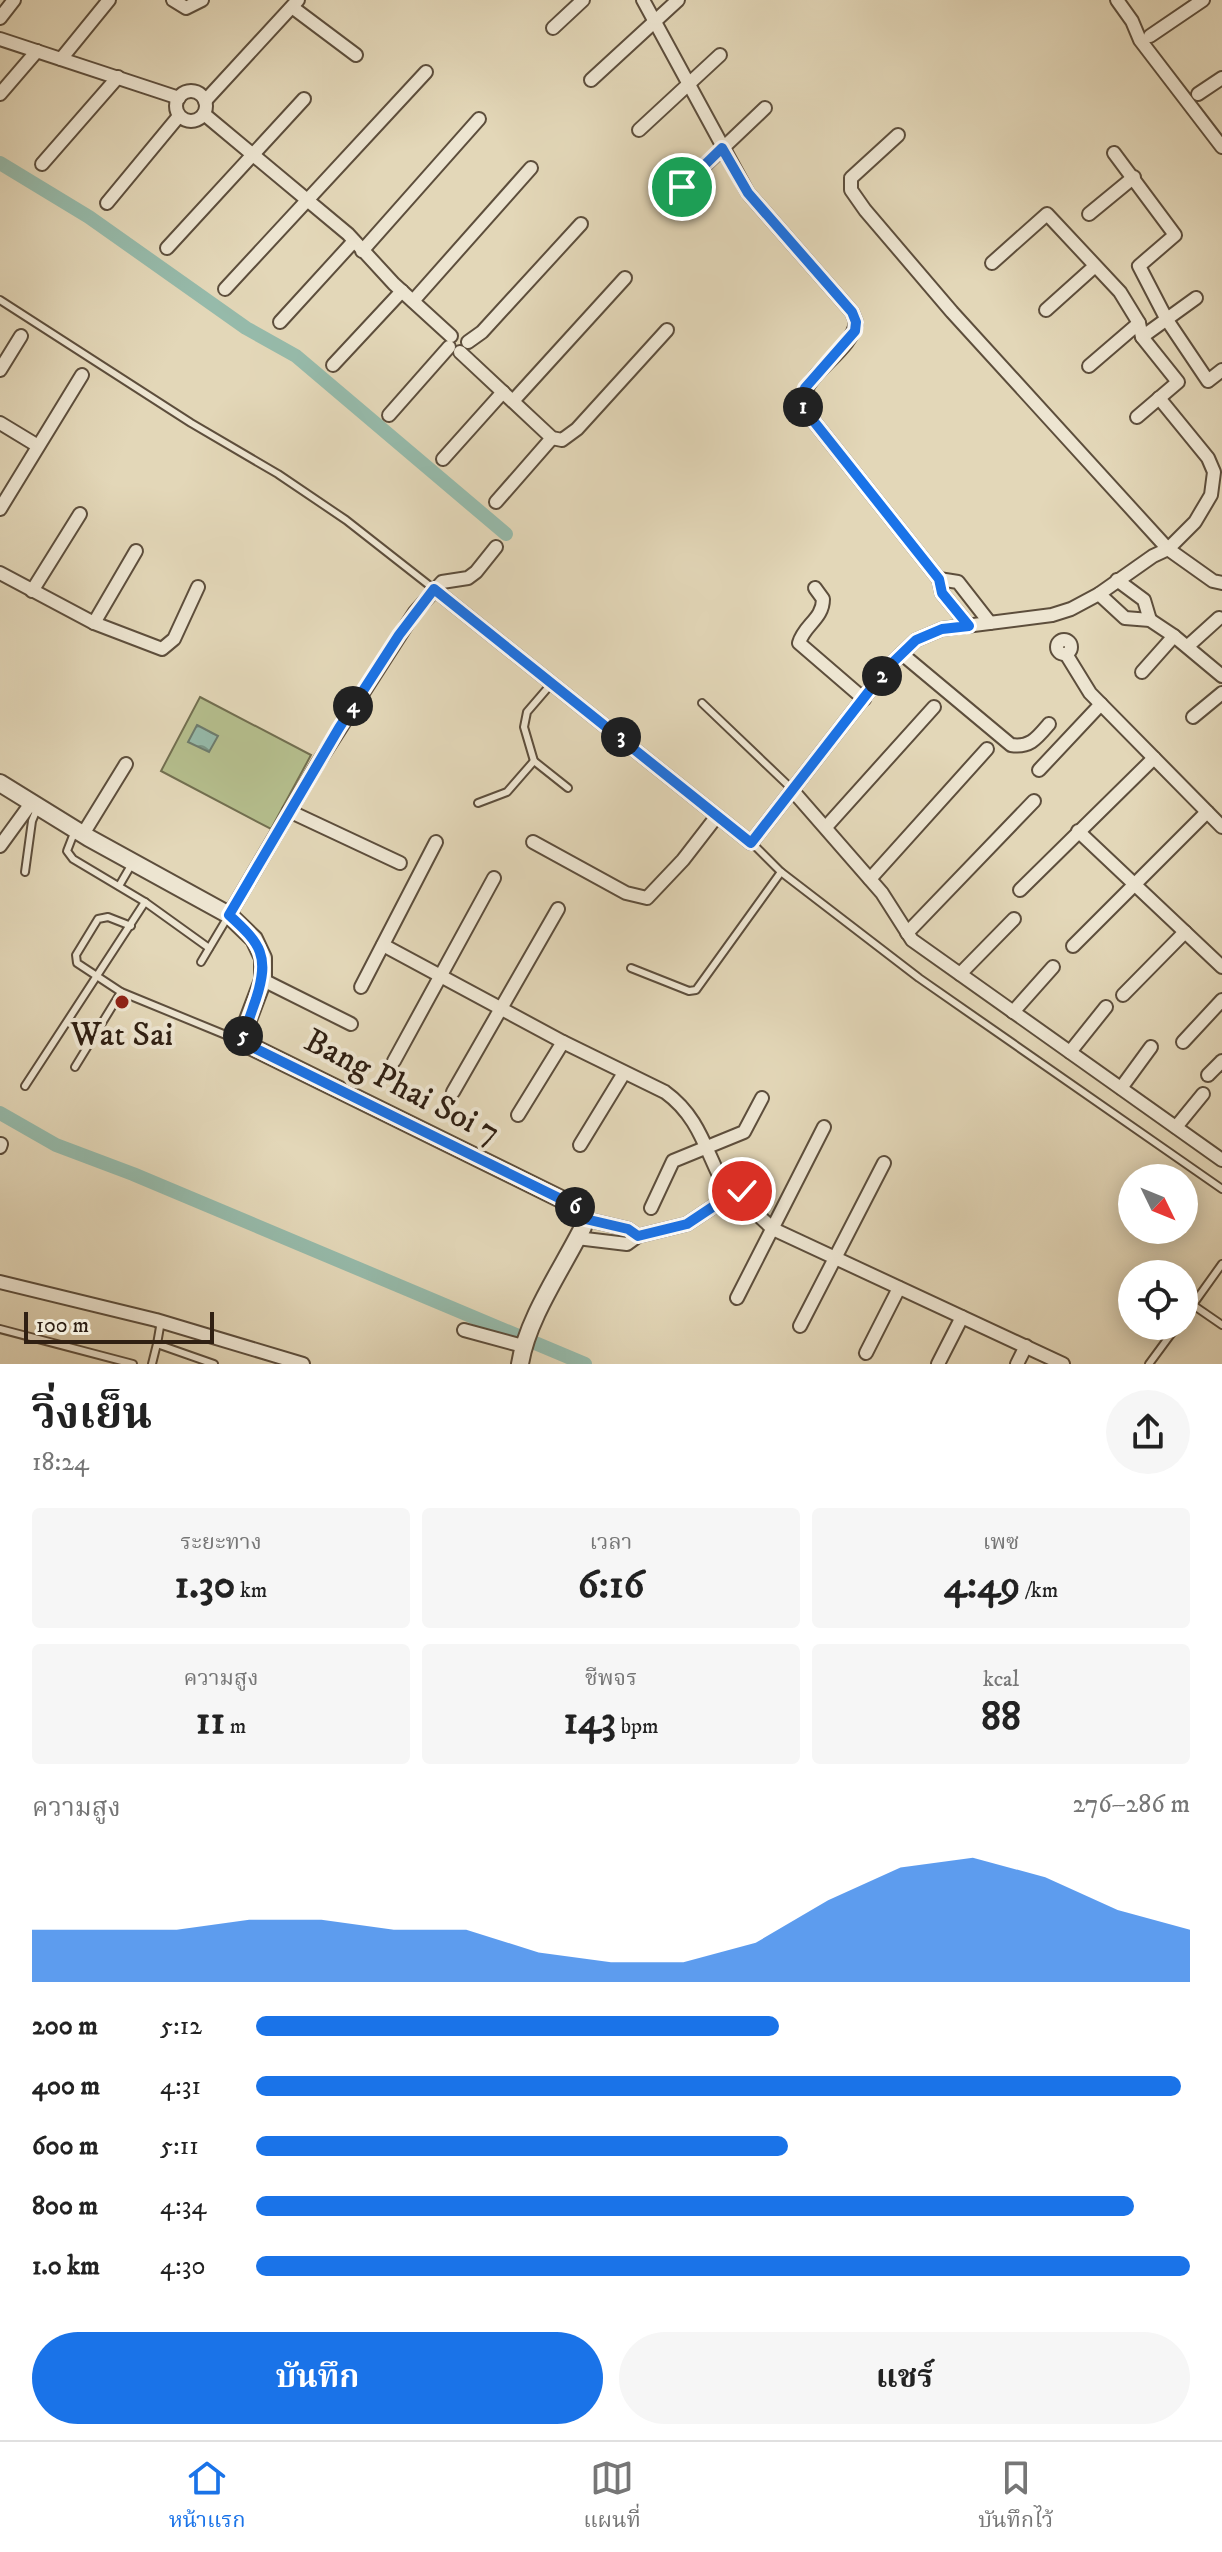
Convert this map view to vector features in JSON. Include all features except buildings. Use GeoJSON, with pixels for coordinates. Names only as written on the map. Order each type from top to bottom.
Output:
{"type":"FeatureCollection","features":[{"type":"Feature","properties":{"kind":"street"},"geometry":{"type":"LineString","coordinates":[[0,18],[14,0]]}},
{"type":"Feature","properties":{"kind":"street"},"geometry":{"type":"LineString","coordinates":[[61,59],[109,0]]}},
{"type":"Feature","properties":{"kind":"street"},"geometry":{"type":"LineString","coordinates":[[173,0],[186,8],[202,0]]}},
{"type":"Feature","properties":{"kind":"street"},"geometry":{"type":"LineString","coordinates":[[553,28],[583,0]]}},
{"type":"Feature","properties":{"kind":"street"},"geometry":{"type":"LineString","coordinates":[[643,0],[748,193],[852,312],[856,322],[850,339],[805,388],[801,400],[804,409],[939,579],[942,593],[969,626]]}},
{"type":"Feature","properties":{"kind":"street"},"geometry":{"type":"LineString","coordinates":[[591,80],[678,0]]}},
{"type":"Feature","properties":{"kind":"street"},"geometry":{"type":"LineString","coordinates":[[1117,0],[1132,21],[1140,40],[1222,147]]}},
{"type":"Feature","properties":{"kind":"street"},"geometry":{"type":"LineString","coordinates":[[1150,36],[1203,0]]}},
{"type":"Feature","properties":{"kind":"street"},"geometry":{"type":"LineString","coordinates":[[179,116],[192,121],[295,4],[356,55]]}},
{"type":"Feature","properties":{"kind":"street"},"geometry":{"type":"LineString","coordinates":[[0,39],[179,98]]}},
{"type":"Feature","properties":{"kind":"street"},"geometry":{"type":"LineString","coordinates":[[0,94],[37,51]]}},
{"type":"Feature","properties":{"kind":"street"},"geometry":{"type":"LineString","coordinates":[[639,130],[720,55]]}},
{"type":"Feature","properties":{"kind":"street"},"geometry":{"type":"LineString","coordinates":[[225,289],[426,72]]}},
{"type":"Feature","properties":{"kind":"street"},"geometry":{"type":"LineString","coordinates":[[42,164],[118,77]]}},
{"type":"Feature","properties":{"kind":"street"},"geometry":{"type":"LineString","coordinates":[[1198,94],[1222,78]]}},
{"type":"Feature","properties":{"kind":"street"},"geometry":{"type":"LineString","coordinates":[[179,116],[176,104],[179,98],[185,93],[200,95],[204,107],[252,156],[358,246],[552,438],[562,440],[570,436],[667,330]]}},
{"type":"Feature","properties":{"kind":"street"},"geometry":{"type":"LineString","coordinates":[[167,248],[304,99]]}},
{"type":"Feature","properties":{"kind":"street"},"geometry":{"type":"LineString","coordinates":[[682,187],[765,108]]}},
{"type":"Feature","properties":{"kind":"street"},"geometry":{"type":"LineString","coordinates":[[107,203],[179,116]]}},
{"type":"Feature","properties":{"kind":"street"},"geometry":{"type":"LineString","coordinates":[[280,322],[358,246],[479,119]]}},
{"type":"Feature","properties":{"kind":"street"},"geometry":{"type":"LineString","coordinates":[[898,135],[858,169],[851,178],[851,190],[952,312],[1168,549],[1213,581],[1222,583]]}},
{"type":"Feature","properties":{"kind":"street"},"geometry":{"type":"LineString","coordinates":[[1114,153],[1175,235],[1139,266],[1167,320],[1208,381],[1222,370]]}},
{"type":"Feature","properties":{"kind":"street"},"geometry":{"type":"LineString","coordinates":[[413,301],[531,168]]}},
{"type":"Feature","properties":{"kind":"street"},"geometry":{"type":"LineString","coordinates":[[1089,214],[1134,177]]}},
{"type":"Feature","properties":{"kind":"street"},"geometry":{"type":"LineString","coordinates":[[992,263],[1047,214],[1120,292],[1139,323],[1142,337],[1178,382],[1137,417]]}},
{"type":"Feature","properties":{"kind":"street"},"geometry":{"type":"LineString","coordinates":[[389,415],[457,344],[482,332],[581,224]]}},
{"type":"Feature","properties":{"kind":"street"},"geometry":{"type":"LineString","coordinates":[[1046,310],[1095,266]]}},
{"type":"Feature","properties":{"kind":"street"},"geometry":{"type":"LineString","coordinates":[[443,459],[625,278]]}},
{"type":"Feature","properties":{"kind":"street"},"geometry":{"type":"LineString","coordinates":[[333,365],[402,291]]}},
{"type":"Feature","properties":{"kind":"street"},"geometry":{"type":"LineString","coordinates":[[1142,337],[1196,298]]}},
{"type":"Feature","properties":{"kind":"street"},"geometry":{"type":"LineString","coordinates":[[1089,366],[1139,323]]}},
{"type":"Feature","properties":{"kind":"street"},"geometry":{"type":"LineString","coordinates":[[0,370],[21,336]]}},
{"type":"Feature","properties":{"kind":"street"},"geometry":{"type":"LineString","coordinates":[[0,509],[82,375]]}},
{"type":"Feature","properties":{"kind":"street"},"geometry":{"type":"LineString","coordinates":[[434,589],[751,843],[887,668],[916,640],[942,629],[1052,615],[1099,594],[1168,549],[1195,522],[1211,495],[1214,472],[1208,458],[1159,398]]}},
{"type":"Feature","properties":{"kind":"street"},"geometry":{"type":"LineString","coordinates":[[0,423],[38,446]]}},
{"type":"Feature","properties":{"kind":"street"},"geometry":{"type":"LineString","coordinates":[[496,502],[552,438]]}},
{"type":"Feature","properties":{"kind":"street"},"geometry":{"type":"LineString","coordinates":[[32,591],[80,514]]}},
{"type":"Feature","properties":{"kind":"street"},"geometry":{"type":"LineString","coordinates":[[229,915],[289,811],[399,635],[434,589],[449,580],[468,578],[496,547]]}},
{"type":"Feature","properties":{"kind":"street"},"geometry":{"type":"LineString","coordinates":[[94,623],[136,551]]}},
{"type":"Feature","properties":{"kind":"street"},"geometry":{"type":"LineString","coordinates":[[0,573],[94,623],[162,649],[174,639],[198,587]]}},
{"type":"Feature","properties":{"kind":"street"},"geometry":{"type":"LineString","coordinates":[[939,579],[958,582],[990,623]]}},
{"type":"Feature","properties":{"kind":"street"},"geometry":{"type":"LineString","coordinates":[[1117,580],[1144,600],[1150,620]]}},
{"type":"Feature","properties":{"kind":"street"},"geometry":{"type":"LineString","coordinates":[[815,588],[823,599],[823,611],[801,635],[799,643],[864,699]]}},
{"type":"Feature","properties":{"kind":"street"},"geometry":{"type":"LineString","coordinates":[[1099,594],[1125,618],[1150,620],[1188,646],[1222,676]]}},
{"type":"Feature","properties":{"kind":"street"},"geometry":{"type":"LineString","coordinates":[[1052,615],[1063,640],[1057,649],[1066,654],[1090,693],[1222,827]]}},
{"type":"Feature","properties":{"kind":"street"},"geometry":{"type":"LineString","coordinates":[[1188,646],[1219,618]]}},
{"type":"Feature","properties":{"kind":"street"},"geometry":{"type":"LineString","coordinates":[[1142,672],[1174,636]]}},
{"type":"Feature","properties":{"kind":"street"},"geometry":{"type":"LineString","coordinates":[[902,654],[1011,745],[1023,747],[1034,742],[1049,724]]}},
{"type":"Feature","properties":{"kind":"street"},"geometry":{"type":"LineString","coordinates":[[1193,717],[1222,693]]}},
{"type":"Feature","properties":{"kind":"street"},"geometry":{"type":"LineString","coordinates":[[1039,770],[1101,704]]}},
{"type":"Feature","properties":{"kind":"street"},"geometry":{"type":"LineString","coordinates":[[826,827],[934,707]]}},
{"type":"Feature","properties":{"kind":"street"},"geometry":{"type":"LineString","coordinates":[[870,879],[987,749]]}},
{"type":"Feature","properties":{"kind":"street"},"geometry":{"type":"LineString","coordinates":[[1020,890],[1154,758]]}},
{"type":"Feature","properties":{"kind":"street"},"geometry":{"type":"LineString","coordinates":[[79,832],[126,764]]}},
{"type":"Feature","properties":{"kind":"street"},"geometry":{"type":"LineString","coordinates":[[0,783],[79,832],[229,915],[248,933],[260,949],[264,967],[263,980],[240,1041]]}},
{"type":"Feature","properties":{"kind":"street"},"geometry":{"type":"LineString","coordinates":[[793,791],[870,879],[912,940],[1222,1160]]}},
{"type":"Feature","properties":{"kind":"street"},"geometry":{"type":"LineString","coordinates":[[907,933],[1034,801]]}},
{"type":"Feature","properties":{"kind":"street"},"geometry":{"type":"LineString","coordinates":[[0,846],[35,804]]}},
{"type":"Feature","properties":{"kind":"street"},"geometry":{"type":"LineString","coordinates":[[289,811],[400,863]]}},
{"type":"Feature","properties":{"kind":"street"},"geometry":{"type":"LineString","coordinates":[[1073,946],[1207,812]]}},
{"type":"Feature","properties":{"kind":"street"},"geometry":{"type":"LineString","coordinates":[[533,842],[626,893],[647,898],[683,860],[717,816]]}},
{"type":"Feature","properties":{"kind":"street"},"geometry":{"type":"LineString","coordinates":[[1078,831],[1222,967]]}},
{"type":"Feature","properties":{"kind":"street"},"geometry":{"type":"LineString","coordinates":[[361,987],[436,842]]}},
{"type":"Feature","properties":{"kind":"street"},"geometry":{"type":"LineString","coordinates":[[394,1061],[494,878]]}},
{"type":"Feature","properties":{"kind":"street"},"geometry":{"type":"LineString","coordinates":[[453,1092],[558,909]]}},
{"type":"Feature","properties":{"kind":"street"},"geometry":{"type":"LineString","coordinates":[[960,974],[1014,919]]}},
{"type":"Feature","properties":{"kind":"street"},"geometry":{"type":"LineString","coordinates":[[1123,995],[1185,932]]}},
{"type":"Feature","properties":{"kind":"street"},"geometry":{"type":"LineString","coordinates":[[383,945],[563,1042],[665,1092],[680,1103],[698,1127],[727,1194]]}},
{"type":"Feature","properties":{"kind":"street"},"geometry":{"type":"LineString","coordinates":[[1013,1012],[1053,967]]}},
{"type":"Feature","properties":{"kind":"street"},"geometry":{"type":"LineString","coordinates":[[263,980],[351,1024]]}},
{"type":"Feature","properties":{"kind":"street"},"geometry":{"type":"LineString","coordinates":[[1183,1042],[1222,1000]]}},
{"type":"Feature","properties":{"kind":"street"},"geometry":{"type":"LineString","coordinates":[[1070,1052],[1106,1007]]}},
{"type":"Feature","properties":{"kind":"street","name":"Bang Phai Soi 7"},"geometry":{"type":"LineString","coordinates":[[240,1041],[567,1202],[577,1209],[581,1218]]}},
{"type":"Feature","properties":{"kind":"street"},"geometry":{"type":"LineString","coordinates":[[518,1115],[563,1042]]}},
{"type":"Feature","properties":{"kind":"street"},"geometry":{"type":"LineString","coordinates":[[1121,1088],[1151,1047]]}},
{"type":"Feature","properties":{"kind":"street"},"geometry":{"type":"LineString","coordinates":[[1208,1075],[1222,1061]]}},
{"type":"Feature","properties":{"kind":"street"},"geometry":{"type":"LineString","coordinates":[[580,1145],[624,1073]]}},
{"type":"Feature","properties":{"kind":"street"},"geometry":{"type":"LineString","coordinates":[[1176,1127],[1203,1094]]}},
{"type":"Feature","properties":{"kind":"street"},"geometry":{"type":"LineString","coordinates":[[651,1208],[673,1161],[744,1132],[762,1098]]}},
{"type":"Feature","properties":{"kind":"street"},"geometry":{"type":"LineString","coordinates":[[737,1298],[824,1127]]}},
{"type":"Feature","properties":{"kind":"street"},"geometry":{"type":"LineString","coordinates":[[800,1326],[837,1260],[884,1163]]}},
{"type":"Feature","properties":{"kind":"street"},"geometry":{"type":"LineString","coordinates":[[577,1238],[627,1244],[638,1236],[687,1224],[733,1186],[740,1188],[742,1200],[773,1229],[1063,1364]]}},
{"type":"Feature","properties":{"kind":"street"},"geometry":{"type":"LineString","coordinates":[[520,1364],[526,1340],[583,1227],[581,1218],[628,1229],[638,1236]]}},
{"type":"Feature","properties":{"kind":"street"},"geometry":{"type":"LineString","coordinates":[[0,1282],[161,1321],[303,1364]]}},
{"type":"Feature","properties":{"kind":"street"},"geometry":{"type":"LineString","coordinates":[[866,1353],[899,1288]]}},
{"type":"Feature","properties":{"kind":"street"},"geometry":{"type":"LineString","coordinates":[[938,1364],[962,1317]]}},
{"type":"Feature","properties":{"kind":"street"},"geometry":{"type":"LineString","coordinates":[[464,1330],[526,1340]]}},
{"type":"Feature","properties":{"kind":"street"},"geometry":{"type":"LineString","coordinates":[[1017,1364],[1026,1346]]}},
{"type":"Feature","properties":{"kind":"lane"},"geometry":{"type":"LineString","coordinates":[[0,300],[191,423],[278,474],[346,520],[434,589]]}},
{"type":"Feature","properties":{"kind":"lane"},"geometry":{"type":"LineString","coordinates":[[552,683],[527,712],[529,748],[534,761],[568,788]]}},
{"type":"Feature","properties":{"kind":"lane"},"geometry":{"type":"LineString","coordinates":[[702,703],[793,791]]}},
{"type":"Feature","properties":{"kind":"lane"},"geometry":{"type":"LineString","coordinates":[[478,803],[507,792],[534,761]]}},
{"type":"Feature","properties":{"kind":"lane"},"geometry":{"type":"LineString","coordinates":[[25,872],[35,804]]}},
{"type":"Feature","properties":{"kind":"lane"},"geometry":{"type":"LineString","coordinates":[[79,832],[68,846],[69,856],[145,902],[209,948]]}},
{"type":"Feature","properties":{"kind":"lane"},"geometry":{"type":"LineString","coordinates":[[751,843],[781,872],[919,978],[1222,1189]]}},
{"type":"Feature","properties":{"kind":"lane"},"geometry":{"type":"LineString","coordinates":[[119,886],[133,862]]}},
{"type":"Feature","properties":{"kind":"lane"},"geometry":{"type":"LineString","coordinates":[[631,968],[689,991],[696,990],[781,872]]}},
{"type":"Feature","properties":{"kind":"lane"},"geometry":{"type":"LineString","coordinates":[[25,1086],[145,902]]}},
{"type":"Feature","properties":{"kind":"lane"},"geometry":{"type":"LineString","coordinates":[[201,962],[229,915]]}},
{"type":"Feature","properties":{"kind":"lane"},"geometry":{"type":"LineString","coordinates":[[131,926],[108,917],[98,919],[75,959],[77,963],[121,992],[240,1041]]}},
{"type":"Feature","properties":{"kind":"lane"},"geometry":{"type":"LineString","coordinates":[[75,1067],[121,992]]}},
{"type":"Feature","properties":{"kind":"lane"},"geometry":{"type":"LineString","coordinates":[[1198,1298],[1222,1264]]}},
{"type":"Feature","properties":{"kind":"lane"},"geometry":{"type":"LineString","coordinates":[[1198,1308],[1222,1325]]}},
{"type":"Feature","properties":{"kind":"lane"},"geometry":{"type":"LineString","coordinates":[[152,1364],[161,1321]]}},
{"type":"Feature","properties":{"kind":"lane"},"geometry":{"type":"LineString","coordinates":[[0,1329],[133,1364]]}},
{"type":"Feature","properties":{"kind":"lane"},"geometry":{"type":"LineString","coordinates":[[1149,1364],[1167,1340]]}},
{"type":"Feature","properties":{"kind":"lane"},"geometry":{"type":"LineString","coordinates":[[157,1344],[214,1364]]}},
{"type":"Feature","properties":{"kind":"shaded area"},"geometry":{"type":"Polygon","coordinates":[[[200,697],[311,755],[271,829],[161,771],[200,697]]]}},
{"type":"Feature","properties":{"kind":"water"},"geometry":{"type":"Polygon","coordinates":[[[197,725],[218,736],[209,752],[188,742],[197,725]]]}},
{"type":"Feature","properties":{"kind":"waterway"},"geometry":{"type":"LineString","coordinates":[[0,163],[89,217],[246,328],[296,356],[506,534]]}},
{"type":"Feature","properties":{"kind":"waterway"},"geometry":{"type":"LineString","coordinates":[[0,1113],[56,1145],[133,1174],[585,1364]]}},
{"type":"Feature","properties":{"kind":"place","name":"Wat Sai"},"geometry":{"type":"Point","coordinates":[122,1002]}},
{"type":"Feature","properties":{"kind":"route"},"geometry":{"type":"LineString","coordinates":[[682,187],[722,148],[748,193],[852,312],[855,331],[805,388],[801,400],[804,409],[939,579],[942,593],[969,626],[942,629],[916,640],[887,668],[751,843],[434,589],[399,635],[339,728],[229,915],[254,939],[264,967],[263,980],[240,1041],[567,1202],[577,1209],[581,1218],[628,1229],[638,1236],[687,1224],[726,1198],[727,1191],[733,1186],[742,1191]]}}]}
